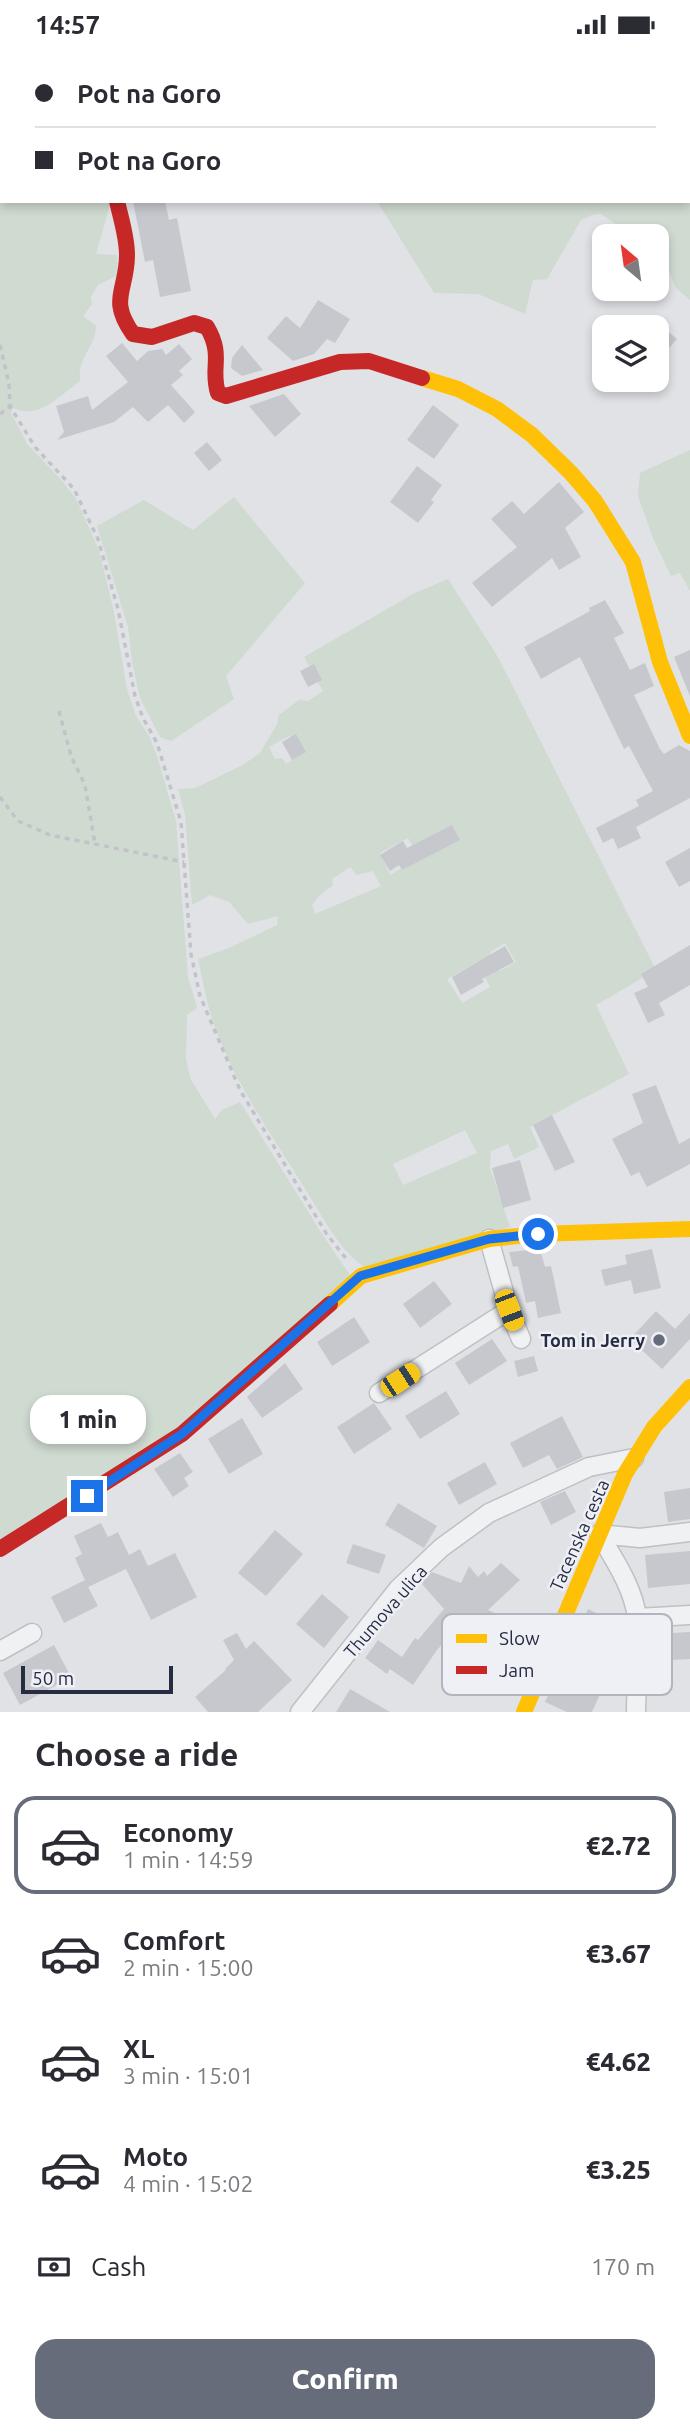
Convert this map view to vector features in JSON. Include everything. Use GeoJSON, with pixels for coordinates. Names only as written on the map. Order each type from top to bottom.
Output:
{"type":"FeatureCollection","features":[{"type":"Feature","properties":{"kind":"street"},"geometry":{"type":"LineString","coordinates":[[117,203],[127,260],[118,304],[120,318],[133,334],[152,337],[194,323],[207,327],[214,338],[217,353],[214,383],[218,393],[235,395],[340,362],[369,361],[458,389],[497,408],[531,435],[571,473],[595,501],[633,562],[660,663],[690,736]]}},
{"type":"Feature","properties":{"kind":"street"},"geometry":{"type":"LineString","coordinates":[[0,1549],[182,1434],[360,1276],[489,1239],[538,1234],[690,1229]]}},
{"type":"Feature","properties":{"kind":"street"},"geometry":{"type":"LineString","coordinates":[[489,1239],[509,1310],[521,1339]]}},
{"type":"Feature","properties":{"kind":"street"},"geometry":{"type":"LineString","coordinates":[[379,1394],[509,1310]]}},
{"type":"Feature","properties":{"kind":"street","name":"Tacenska cesta"},"geometry":{"type":"LineString","coordinates":[[565,1614],[634,1458],[656,1423],[690,1387]]}},
{"type":"Feature","properties":{"kind":"street","name":"Thumova ulica"},"geometry":{"type":"LineString","coordinates":[[300,1712],[398,1589],[441,1548],[489,1513],[589,1467],[634,1458]]}},
{"type":"Feature","properties":{"kind":"street"},"geometry":{"type":"LineString","coordinates":[[598,1534],[640,1538],[690,1532]]}},
{"type":"Feature","properties":{"kind":"street"},"geometry":{"type":"LineString","coordinates":[[598,1534],[632,1598],[636,1614]]}},
{"type":"Feature","properties":{"kind":"street"},"geometry":{"type":"LineString","coordinates":[[672,1616],[690,1615]]}},
{"type":"Feature","properties":{"kind":"street"},"geometry":{"type":"LineString","coordinates":[[0,1651],[32,1633]]}},
{"type":"Feature","properties":{"kind":"street","name":"Tacenska cesta"},"geometry":{"type":"LineString","coordinates":[[524,1712],[531,1695]]}},
{"type":"Feature","properties":{"kind":"path"},"geometry":{"type":"LineString","coordinates":[[0,345],[9,384],[10,407],[35,447],[74,489],[98,539],[118,609],[135,696],[157,743],[181,822],[191,954],[200,996],[240,1090],[326,1233],[360,1276]]}},
{"type":"Feature","properties":{"kind":"path"},"geometry":{"type":"LineString","coordinates":[[0,414],[10,407]]}},
{"type":"Feature","properties":{"kind":"path"},"geometry":{"type":"LineString","coordinates":[[59,711],[71,756],[85,785],[95,844]]}},
{"type":"Feature","properties":{"kind":"path"},"geometry":{"type":"LineString","coordinates":[[0,797],[18,821],[50,835],[184,862]]}},
{"type":"Feature","properties":{"kind":"shaded area"},"geometry":{"type":"Polygon","coordinates":[[[0,203],[110,203],[96,254],[117,255],[118,275],[98,285],[91,297],[92,304],[83,316],[96,326],[93,341],[83,359],[80,381],[40,409],[22,411],[13,408],[11,413],[28,445],[76,499],[99,550],[114,612],[127,689],[135,714],[149,736],[157,756],[176,821],[188,977],[197,1008],[187,1015],[186,1059],[190,1078],[215,1119],[222,1110],[240,1102],[354,1281],[183,1431],[0,1550],[0,203]]]}},
{"type":"Feature","properties":{"kind":"shaded area"},"geometry":{"type":"Polygon","coordinates":[[[378,203],[690,203],[690,300],[676,288],[669,272],[669,224],[616,224],[601,214],[581,220],[547,279],[533,280],[525,314],[478,294],[434,293],[378,203]]]}},
{"type":"Feature","properties":{"kind":"shaded area"},"geometry":{"type":"Polygon","coordinates":[[[690,450],[690,591],[680,573],[671,576],[653,538],[638,496],[640,473],[690,450]]]}},
{"type":"Feature","properties":{"kind":"shaded area"},"geometry":{"type":"Polygon","coordinates":[[[234,497],[305,583],[226,676],[234,699],[171,741],[160,737],[140,698],[128,627],[97,526],[144,500],[193,530],[234,497]]]}},
{"type":"Feature","properties":{"kind":"shaded area"},"geometry":{"type":"Polygon","coordinates":[[[448,579],[498,657],[656,970],[596,1005],[629,1074],[530,1127],[539,1147],[514,1159],[508,1144],[491,1151],[490,1168],[510,1227],[366,1268],[347,1252],[324,1220],[251,1103],[218,1035],[198,959],[229,948],[277,925],[278,916],[248,924],[229,902],[210,895],[192,905],[185,815],[178,789],[195,788],[243,765],[260,753],[277,724],[279,715],[299,700],[308,701],[323,691],[304,657],[413,594],[448,579]],[[289,736],[269,747],[275,759],[282,758],[286,764],[300,755],[289,736]],[[408,838],[380,853],[390,875],[419,858],[408,838]],[[350,867],[332,879],[333,885],[312,905],[315,914],[381,886],[373,871],[357,875],[350,867]],[[505,943],[490,952],[500,971],[516,962],[505,943]],[[477,962],[447,979],[462,1003],[490,987],[477,962]],[[465,1130],[393,1164],[403,1185],[477,1153],[465,1130]]]}},
{"type":"Feature","properties":{"kind":"building"},"geometry":{"type":"Polygon","coordinates":[[[133,203],[165,203],[169,220],[177,218],[191,291],[160,297],[153,260],[145,262],[133,203]]]}},
{"type":"Feature","properties":{"kind":"building"},"geometry":{"type":"Polygon","coordinates":[[[318,300],[350,319],[335,343],[327,339],[314,354],[293,361],[267,338],[286,316],[300,328],[318,300]]]}},
{"type":"Feature","properties":{"kind":"building"},"geometry":{"type":"Polygon","coordinates":[[[669,332],[677,339],[669,348],[669,332]]]}},
{"type":"Feature","properties":{"kind":"building"},"geometry":{"type":"Polygon","coordinates":[[[122,343],[137,361],[148,351],[162,349],[166,355],[179,344],[192,359],[179,371],[183,375],[171,385],[195,412],[184,423],[168,405],[148,422],[133,407],[114,422],[57,440],[64,432],[56,406],[88,396],[92,410],[128,382],[106,356],[122,343]]]}},
{"type":"Feature","properties":{"kind":"building"},"geometry":{"type":"Polygon","coordinates":[[[242,345],[263,370],[242,376],[231,368],[232,358],[242,345]]]}},
{"type":"Feature","properties":{"kind":"building"},"geometry":{"type":"Polygon","coordinates":[[[284,394],[301,414],[275,437],[249,406],[284,394]]]}},
{"type":"Feature","properties":{"kind":"building"},"geometry":{"type":"Polygon","coordinates":[[[433,405],[459,425],[434,459],[407,440],[433,405]]]}},
{"type":"Feature","properties":{"kind":"building"},"geometry":{"type":"Polygon","coordinates":[[[207,442],[222,460],[209,471],[194,453],[207,442]]]}},
{"type":"Feature","properties":{"kind":"building"},"geometry":{"type":"Polygon","coordinates":[[[417,466],[442,485],[431,500],[434,502],[418,523],[390,502],[417,466]]]}},
{"type":"Feature","properties":{"kind":"building"},"geometry":{"type":"Polygon","coordinates":[[[559,482],[584,512],[565,528],[581,557],[559,570],[552,558],[492,607],[472,583],[517,547],[491,519],[512,501],[524,514],[559,482]]]}},
{"type":"Feature","properties":{"kind":"building"},"geometry":{"type":"Polygon","coordinates":[[[605,600],[624,633],[614,638],[630,670],[645,663],[654,686],[634,695],[660,749],[664,754],[679,745],[690,751],[690,798],[636,827],[641,838],[618,849],[613,838],[603,843],[596,828],[639,806],[636,800],[653,791],[629,746],[624,749],[580,657],[541,679],[524,647],[605,600]]]}},
{"type":"Feature","properties":{"kind":"building"},"geometry":{"type":"Polygon","coordinates":[[[690,650],[690,696],[674,657],[690,650]]]}},
{"type":"Feature","properties":{"kind":"building"},"geometry":{"type":"Polygon","coordinates":[[[314,664],[322,680],[308,687],[300,671],[314,664]]]}},
{"type":"Feature","properties":{"kind":"building"},"geometry":{"type":"Polygon","coordinates":[[[296,734],[306,752],[292,760],[282,742],[296,734]]]}},
{"type":"Feature","properties":{"kind":"building"},"geometry":{"type":"Polygon","coordinates":[[[452,825],[460,840],[402,870],[399,865],[390,871],[380,855],[403,841],[407,848],[452,825]]]}},
{"type":"Feature","properties":{"kind":"building"},"geometry":{"type":"Polygon","coordinates":[[[690,848],[690,881],[679,887],[665,862],[690,848]]]}},
{"type":"Feature","properties":{"kind":"building"},"geometry":{"type":"Polygon","coordinates":[[[690,945],[690,985],[659,1003],[665,1015],[648,1023],[634,993],[648,987],[641,974],[690,945]]]}},
{"type":"Feature","properties":{"kind":"building"},"geometry":{"type":"Polygon","coordinates":[[[505,946],[514,962],[482,979],[484,982],[461,995],[452,977],[505,946]]]}},
{"type":"Feature","properties":{"kind":"building"},"geometry":{"type":"Polygon","coordinates":[[[656,1085],[679,1144],[690,1138],[690,1164],[647,1187],[639,1172],[631,1176],[612,1139],[643,1123],[632,1094],[656,1085]]]}},
{"type":"Feature","properties":{"kind":"building"},"geometry":{"type":"Polygon","coordinates":[[[552,1115],[575,1162],[555,1171],[533,1125],[552,1115]]]}},
{"type":"Feature","properties":{"kind":"building"},"geometry":{"type":"Polygon","coordinates":[[[520,1160],[531,1200],[503,1208],[492,1168],[520,1160]]]}},
{"type":"Feature","properties":{"kind":"building"},"geometry":{"type":"Polygon","coordinates":[[[540,1249],[545,1267],[551,1266],[561,1313],[538,1318],[535,1301],[526,1303],[518,1266],[513,1267],[509,1252],[540,1249]]]}},
{"type":"Feature","properties":{"kind":"building"},"geometry":{"type":"Polygon","coordinates":[[[652,1249],[661,1288],[634,1294],[631,1280],[605,1286],[601,1270],[627,1264],[625,1255],[652,1249]]]}},
{"type":"Feature","properties":{"kind":"building"},"geometry":{"type":"Polygon","coordinates":[[[434,1281],[452,1304],[420,1328],[403,1304],[434,1281]]]}},
{"type":"Feature","properties":{"kind":"building","name":"Tom in Jerry"},"geometry":{"type":"Polygon","coordinates":[[[656,1311],[675,1329],[690,1313],[690,1339],[662,1369],[630,1339],[656,1311]]]}},
{"type":"Feature","properties":{"kind":"building"},"geometry":{"type":"Polygon","coordinates":[[[354,1317],[370,1342],[332,1366],[317,1342],[354,1317]]]}},
{"type":"Feature","properties":{"kind":"building"},"geometry":{"type":"Polygon","coordinates":[[[492,1339],[507,1361],[469,1385],[455,1363],[492,1339]]]}},
{"type":"Feature","properties":{"kind":"building"},"geometry":{"type":"Polygon","coordinates":[[[534,1356],[538,1371],[518,1377],[514,1361],[534,1356]]]}},
{"type":"Feature","properties":{"kind":"building"},"geometry":{"type":"Polygon","coordinates":[[[285,1363],[303,1389],[262,1418],[247,1397],[285,1363]]]}},
{"type":"Feature","properties":{"kind":"building"},"geometry":{"type":"Polygon","coordinates":[[[446,1391],[460,1414],[420,1439],[405,1416],[446,1391]]]}},
{"type":"Feature","properties":{"kind":"building"},"geometry":{"type":"Polygon","coordinates":[[[374,1403],[392,1429],[354,1454],[337,1427],[374,1403]]]}},
{"type":"Feature","properties":{"kind":"building"},"geometry":{"type":"Polygon","coordinates":[[[562,1416],[583,1457],[557,1469],[549,1455],[523,1468],[510,1443],[562,1416]]]}},
{"type":"Feature","properties":{"kind":"building"},"geometry":{"type":"Polygon","coordinates":[[[242,1418],[263,1454],[229,1474],[208,1439],[242,1418]]]}},
{"type":"Feature","properties":{"kind":"building"},"geometry":{"type":"Polygon","coordinates":[[[180,1453],[193,1472],[184,1478],[189,1486],[173,1497],[154,1469],[180,1453]]]}},
{"type":"Feature","properties":{"kind":"building"},"geometry":{"type":"Polygon","coordinates":[[[485,1462],[497,1484],[459,1505],[447,1483],[485,1462]]]}},
{"type":"Feature","properties":{"kind":"building"},"geometry":{"type":"Polygon","coordinates":[[[690,1488],[690,1519],[668,1522],[664,1492],[690,1488]]]}},
{"type":"Feature","properties":{"kind":"building"},"geometry":{"type":"Polygon","coordinates":[[[565,1491],[576,1512],[551,1525],[540,1502],[565,1491]]]}},
{"type":"Feature","properties":{"kind":"building"},"geometry":{"type":"Polygon","coordinates":[[[398,1503],[437,1526],[424,1548],[385,1525],[398,1503]]]}},
{"type":"Feature","properties":{"kind":"building"},"geometry":{"type":"Polygon","coordinates":[[[101,1523],[108,1537],[118,1532],[129,1555],[140,1549],[148,1566],[175,1553],[197,1597],[151,1620],[126,1569],[88,1587],[98,1606],[64,1623],[51,1597],[85,1580],[75,1558],[82,1554],[74,1536],[101,1523]]]}},
{"type":"Feature","properties":{"kind":"building"},"geometry":{"type":"Polygon","coordinates":[[[275,1530],[303,1554],[266,1596],[238,1573],[275,1530]]]}},
{"type":"Feature","properties":{"kind":"building"},"geometry":{"type":"Polygon","coordinates":[[[353,1544],[386,1555],[379,1574],[346,1563],[353,1544]]]}},
{"type":"Feature","properties":{"kind":"building"},"geometry":{"type":"Polygon","coordinates":[[[690,1551],[690,1584],[648,1588],[645,1555],[690,1551]]]}},
{"type":"Feature","properties":{"kind":"building"},"geometry":{"type":"Polygon","coordinates":[[[501,1563],[520,1580],[488,1610],[497,1614],[442,1614],[442,1644],[413,1685],[390,1669],[387,1674],[365,1658],[378,1640],[402,1657],[415,1638],[418,1640],[444,1609],[421,1583],[432,1572],[461,1583],[469,1566],[478,1577],[484,1571],[487,1576],[501,1563]]]}},
{"type":"Feature","properties":{"kind":"building"},"geometry":{"type":"Polygon","coordinates":[[[322,1594],[349,1617],[324,1648],[296,1624],[322,1594]]]}},
{"type":"Feature","properties":{"kind":"building"},"geometry":{"type":"Polygon","coordinates":[[[588,1609],[598,1614],[586,1614],[588,1609]]]}},
{"type":"Feature","properties":{"kind":"building"},"geometry":{"type":"Polygon","coordinates":[[[690,1632],[690,1659],[672,1660],[672,1633],[690,1632]]]}},
{"type":"Feature","properties":{"kind":"building"},"geometry":{"type":"Polygon","coordinates":[[[237,1633],[246,1649],[254,1641],[292,1680],[258,1712],[208,1712],[195,1697],[234,1660],[223,1640],[237,1633]]]}},
{"type":"Feature","properties":{"kind":"building"},"geometry":{"type":"Polygon","coordinates":[[[54,1645],[71,1677],[20,1705],[3,1673],[54,1645]]]}},
{"type":"Feature","properties":{"kind":"building"},"geometry":{"type":"Polygon","coordinates":[[[350,1689],[390,1712],[336,1712],[350,1689]]]}},
{"type":"Feature","properties":{"kind":"building"},"geometry":{"type":"Polygon","coordinates":[[[548,1695],[600,1695],[592,1712],[567,1712],[545,1702],[548,1695]]]}},
{"type":"Feature","properties":{"kind":"traffic: slow"},"geometry":{"type":"LineString","coordinates":[[422,378],[458,389],[497,409],[532,435],[595,501],[633,562],[660,662],[690,736]]}},
{"type":"Feature","properties":{"kind":"traffic: slow"},"geometry":{"type":"LineString","coordinates":[[330,1304],[361,1276],[489,1239],[538,1234],[690,1229]]}},
{"type":"Feature","properties":{"kind":"traffic: slow"},"geometry":{"type":"LineString","coordinates":[[566,1614],[625,1474],[654,1427],[690,1387]]}},
{"type":"Feature","properties":{"kind":"traffic: slow"},"geometry":{"type":"LineString","coordinates":[[524,1712],[531,1695]]}},
{"type":"Feature","properties":{"kind":"traffic: jam"},"geometry":{"type":"LineString","coordinates":[[117,203],[127,248],[120,303],[126,322],[133,334],[152,337],[194,323],[207,327],[215,346],[218,393],[226,396],[340,362],[369,361],[422,378]]}},
{"type":"Feature","properties":{"kind":"traffic: jam"},"geometry":{"type":"LineString","coordinates":[[0,1549],[182,1434],[330,1304]]}},
{"type":"Feature","properties":{"kind":"place","name":"Tom in Jerry"},"geometry":{"type":"Point","coordinates":[659,1340]}},
{"type":"Feature","properties":{"kind":"route"},"geometry":{"type":"LineString","coordinates":[[87,1496],[182,1434],[360,1276],[489,1239],[538,1234]]}}]}
